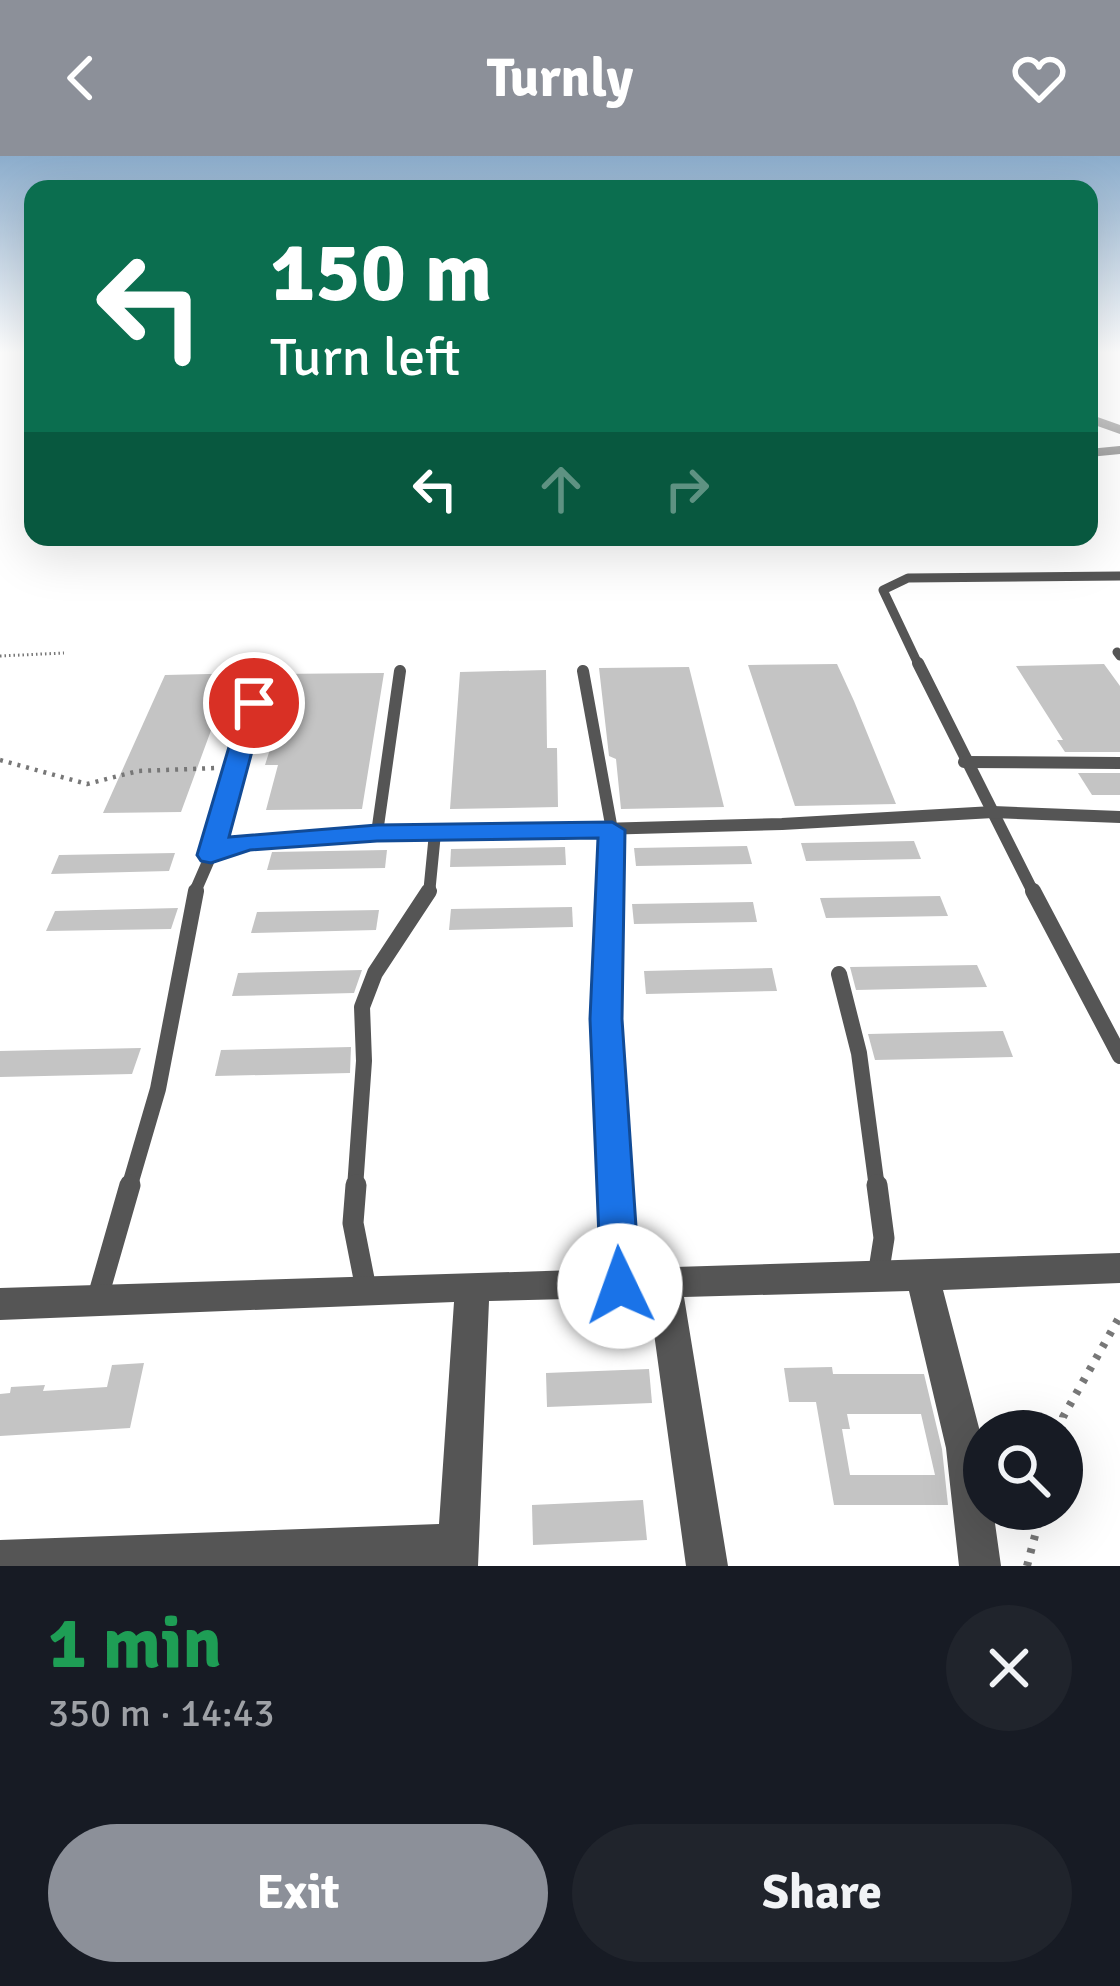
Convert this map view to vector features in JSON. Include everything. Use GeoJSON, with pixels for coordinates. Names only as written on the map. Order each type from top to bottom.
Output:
{"type":"FeatureCollection","features":[{"type":"Feature","properties":{"kind":"street"},"geometry":{"type":"LineString","coordinates":[[0,1304],[95,1305],[365,1289],[620,1286],[1120,1268]]}},
{"type":"Feature","properties":{"kind":"street"},"geometry":{"type":"LineString","coordinates":[[923,1277],[965,1448],[980,1566]]}},
{"type":"Feature","properties":{"kind":"street"},"geometry":{"type":"LineString","coordinates":[[664,1281],[706,1566]]}},
{"type":"Feature","properties":{"kind":"street"},"geometry":{"type":"LineString","coordinates":[[0,1561],[457,1555],[472,1286]]}},
{"type":"Feature","properties":{"kind":"lane"},"geometry":{"type":"LineString","coordinates":[[1120,576],[908,578],[883,590],[964,762],[1120,1056]]}},
{"type":"Feature","properties":{"kind":"lane"},"geometry":{"type":"LineString","coordinates":[[95,1305],[158,1089],[186,926],[265,670]]}},
{"type":"Feature","properties":{"kind":"lane"},"geometry":{"type":"LineString","coordinates":[[377,833],[400,670]]}},
{"type":"Feature","properties":{"kind":"lane"},"geometry":{"type":"LineString","coordinates":[[583,671],[612,830],[606,1019],[620,1286]]}},
{"type":"Feature","properties":{"kind":"lane"},"geometry":{"type":"LineString","coordinates":[[964,762],[1120,763]]}},
{"type":"Feature","properties":{"kind":"lane"},"geometry":{"type":"LineString","coordinates":[[211,855],[250,842],[377,833],[852,821],[990,809],[1120,817]]}},
{"type":"Feature","properties":{"kind":"lane"},"geometry":{"type":"LineString","coordinates":[[365,1289],[353,1223],[364,1060],[362,1006],[375,973],[429,896],[435,833]]}},
{"type":"Feature","properties":{"kind":"lane"},"geometry":{"type":"LineString","coordinates":[[839,974],[859,1053],[884,1238],[878,1276]]}},
{"type":"Feature","properties":{"kind":"path"},"geometry":{"type":"LineString","coordinates":[[0,656],[64,652]]}},
{"type":"Feature","properties":{"kind":"path"},"geometry":{"type":"LineString","coordinates":[[0,760],[87,784],[138,771],[234,768]]}},
{"type":"Feature","properties":{"kind":"path"},"geometry":{"type":"LineString","coordinates":[[1067,1410],[1120,1316]]}},
{"type":"Feature","properties":{"kind":"path"},"geometry":{"type":"LineString","coordinates":[[1027,1566],[1036,1530]]}},
{"type":"Feature","properties":{"kind":"building"},"geometry":{"type":"Polygon","coordinates":[[[837,664],[896,804],[795,806],[748,665],[837,664]]]}},
{"type":"Feature","properties":{"kind":"building"},"geometry":{"type":"Polygon","coordinates":[[[1104,664],[1120,686],[1120,752],[1065,752],[1057,740],[1063,740],[1016,666],[1104,664]]]}},
{"type":"Feature","properties":{"kind":"building"},"geometry":{"type":"Polygon","coordinates":[[[689,667],[724,807],[621,809],[616,759],[609,756],[599,668],[689,667]]]}},
{"type":"Feature","properties":{"kind":"building"},"geometry":{"type":"Polygon","coordinates":[[[546,670],[547,748],[557,748],[558,807],[450,809],[460,672],[546,670]]]}},
{"type":"Feature","properties":{"kind":"building"},"geometry":{"type":"Polygon","coordinates":[[[253,673],[238,724],[213,725],[181,812],[103,813],[165,675],[253,673]]]}},
{"type":"Feature","properties":{"kind":"building"},"geometry":{"type":"Polygon","coordinates":[[[384,673],[362,809],[266,810],[278,765],[265,765],[278,724],[260,724],[275,674],[384,673]]]}},
{"type":"Feature","properties":{"kind":"building"},"geometry":{"type":"Polygon","coordinates":[[[1078,773],[1120,773],[1120,795],[1092,795],[1078,773]]]}},
{"type":"Feature","properties":{"kind":"building"},"geometry":{"type":"Polygon","coordinates":[[[914,841],[921,859],[806,861],[801,843],[914,841]]]}},
{"type":"Feature","properties":{"kind":"building"},"geometry":{"type":"Polygon","coordinates":[[[747,846],[752,864],[636,866],[634,848],[747,846]]]}},
{"type":"Feature","properties":{"kind":"building"},"geometry":{"type":"Polygon","coordinates":[[[565,847],[566,865],[450,867],[451,849],[565,847]]]}},
{"type":"Feature","properties":{"kind":"building"},"geometry":{"type":"Polygon","coordinates":[[[387,850],[385,868],[267,870],[272,852],[387,850]]]}},
{"type":"Feature","properties":{"kind":"building"},"geometry":{"type":"Polygon","coordinates":[[[175,853],[169,871],[51,874],[59,855],[175,853]]]}},
{"type":"Feature","properties":{"kind":"building"},"geometry":{"type":"Polygon","coordinates":[[[940,896],[948,916],[826,918],[820,898],[940,896]]]}},
{"type":"Feature","properties":{"kind":"building"},"geometry":{"type":"Polygon","coordinates":[[[753,902],[757,922],[634,924],[632,904],[753,902]]]}},
{"type":"Feature","properties":{"kind":"building"},"geometry":{"type":"Polygon","coordinates":[[[572,907],[573,927],[449,930],[451,909],[572,907]]]}},
{"type":"Feature","properties":{"kind":"building"},"geometry":{"type":"Polygon","coordinates":[[[178,908],[171,929],[46,931],[55,911],[178,908]]]}},
{"type":"Feature","properties":{"kind":"building"},"geometry":{"type":"Polygon","coordinates":[[[379,910],[376,930],[251,933],[257,912],[379,910]]]}},
{"type":"Feature","properties":{"kind":"building"},"geometry":{"type":"Polygon","coordinates":[[[977,965],[987,987],[856,990],[850,967],[977,965]]]}},
{"type":"Feature","properties":{"kind":"building"},"geometry":{"type":"Polygon","coordinates":[[[772,968],[777,991],[646,994],[644,971],[772,968]]]}},
{"type":"Feature","properties":{"kind":"building"},"geometry":{"type":"Polygon","coordinates":[[[362,970],[354,993],[232,996],[238,973],[362,970]]]}},
{"type":"Feature","properties":{"kind":"building"},"geometry":{"type":"Polygon","coordinates":[[[1003,1031],[1013,1057],[875,1060],[868,1034],[1003,1031]]]}},
{"type":"Feature","properties":{"kind":"building"},"geometry":{"type":"Polygon","coordinates":[[[351,1047],[350,1073],[215,1076],[221,1050],[351,1047]]]}},
{"type":"Feature","properties":{"kind":"building"},"geometry":{"type":"Polygon","coordinates":[[[141,1048],[132,1074],[0,1077],[0,1051],[141,1048]]]}},
{"type":"Feature","properties":{"kind":"building"},"geometry":{"type":"Polygon","coordinates":[[[144,1363],[130,1428],[0,1436],[0,1394],[10,1393],[11,1387],[45,1385],[43,1391],[107,1387],[112,1365],[144,1363]]]}},
{"type":"Feature","properties":{"kind":"building"},"geometry":{"type":"Polygon","coordinates":[[[832,1367],[833,1374],[924,1374],[942,1449],[948,1505],[834,1505],[816,1402],[789,1402],[784,1368],[832,1367]],[[847,1414],[850,1429],[842,1429],[850,1475],[935,1475],[921,1414],[847,1414]]]}},
{"type":"Feature","properties":{"kind":"building"},"geometry":{"type":"Polygon","coordinates":[[[649,1369],[652,1403],[547,1407],[546,1373],[649,1369]]]}},
{"type":"Feature","properties":{"kind":"building"},"geometry":{"type":"Polygon","coordinates":[[[643,1500],[647,1540],[533,1545],[532,1505],[643,1500]]]}},
{"type":"Feature","properties":{"kind":"route"},"geometry":{"type":"LineString","coordinates":[[254,703],[211,855],[250,842],[377,833],[612,830],[606,1019],[620,1286]]}}]}
